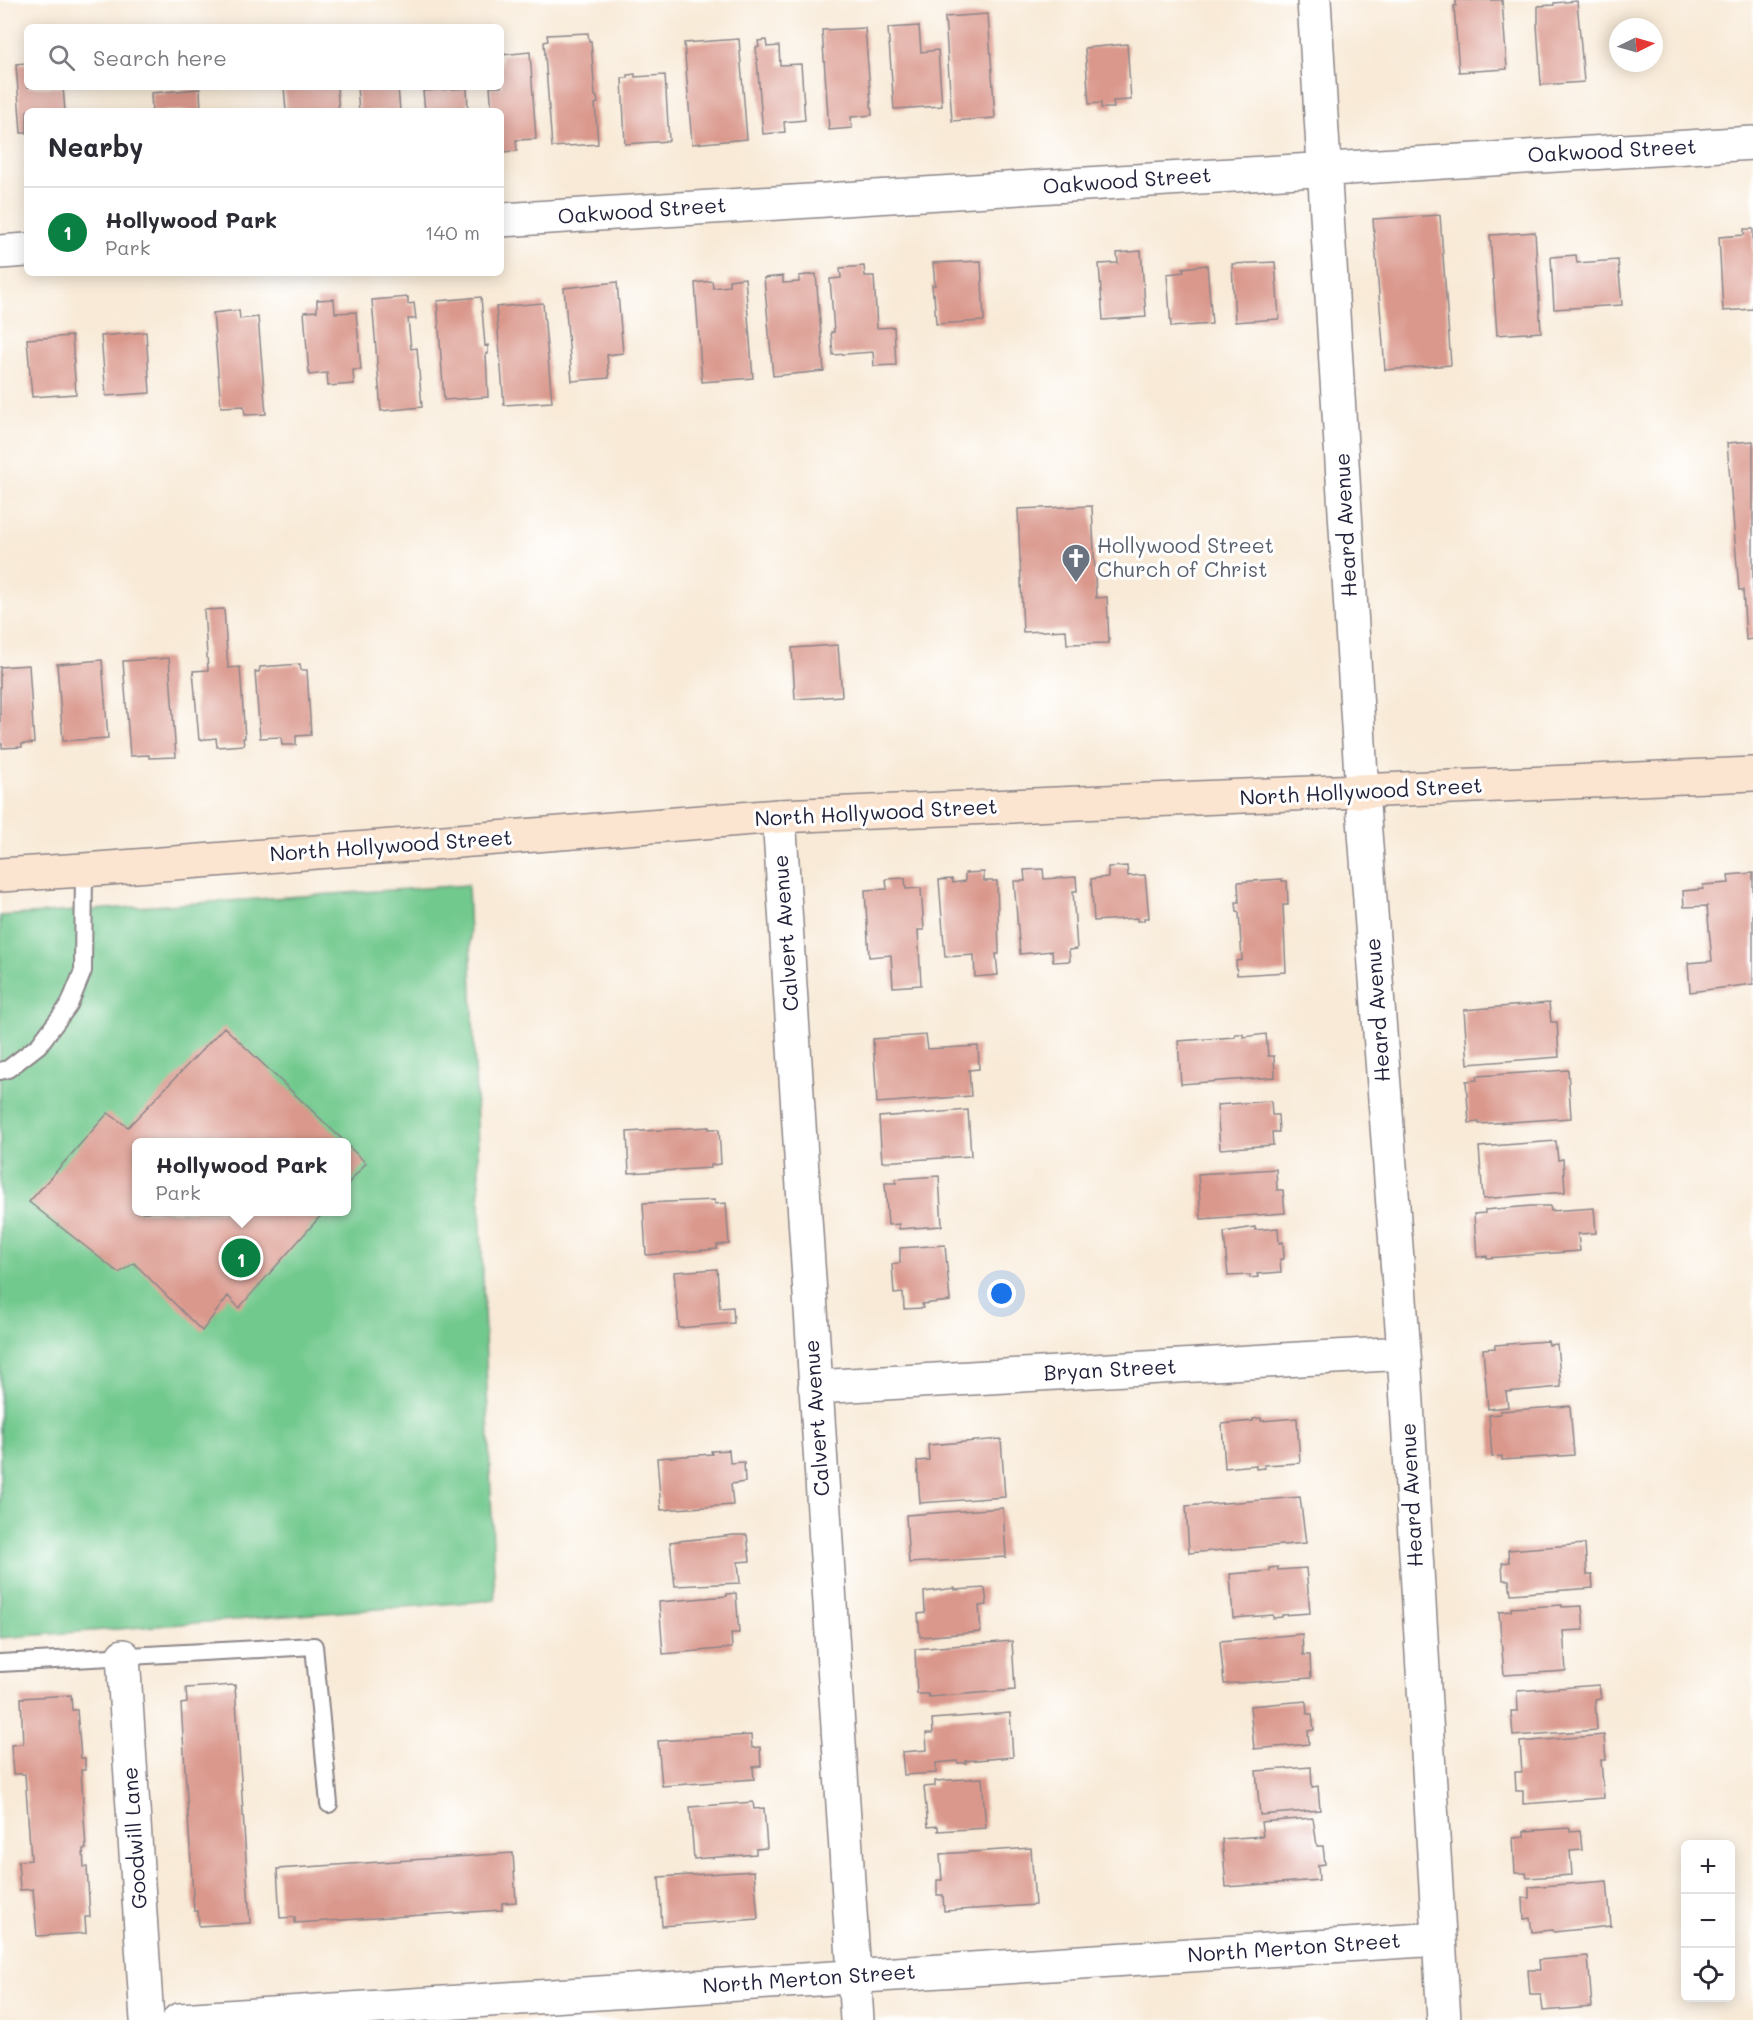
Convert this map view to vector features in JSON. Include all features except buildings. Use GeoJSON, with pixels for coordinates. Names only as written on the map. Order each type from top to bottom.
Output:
{"type":"FeatureCollection","features":[{"type":"Feature","properties":{"kind":"main road","name":"North Hollywood Street"},"geometry":{"type":"LineString","coordinates":[[0,875],[779,816],[1753,774]]}},
{"type":"Feature","properties":{"kind":"street","name":"Heard Avenue"},"geometry":{"type":"LineString","coordinates":[[1314,0],[1362,792],[1404,1353],[1444,2020]]}},
{"type":"Feature","properties":{"kind":"street","name":"Oakwood Street"},"geometry":{"type":"LineString","coordinates":[[504,220],[1753,143]]}},
{"type":"Feature","properties":{"kind":"street"},"geometry":{"type":"LineString","coordinates":[[0,252],[24,250]]}},
{"type":"Feature","properties":{"kind":"street","name":"Calvert Avenue"},"geometry":{"type":"LineString","coordinates":[[779,816],[856,2020]]}},
{"type":"Feature","properties":{"kind":"street","name":"Bryan Street"},"geometry":{"type":"LineString","coordinates":[[815,1387],[1404,1353]]}},
{"type":"Feature","properties":{"kind":"street","name":"Goodwill Lane"},"geometry":{"type":"LineString","coordinates":[[123,1656],[147,2020]]}},
{"type":"Feature","properties":{"kind":"street","name":"North Merton Street"},"geometry":{"type":"LineString","coordinates":[[179,2020],[1439,1939]]}},
{"type":"Feature","properties":{"kind":"lane"},"geometry":{"type":"LineString","coordinates":[[0,1071],[8,1069],[39,1045],[69,1005],[83,971],[84,870]]}},
{"type":"Feature","properties":{"kind":"lane"},"geometry":{"type":"LineString","coordinates":[[0,1662],[314,1646],[329,1804]]}},
{"type":"Feature","properties":{"kind":"green space"},"geometry":{"type":"Polygon","coordinates":[[[468,885],[495,1600],[0,1638],[0,916],[468,885]]]}},
{"type":"Feature","properties":{"kind":"place","name":"Hollywood Street Church of Christ"},"geometry":{"type":"Point","coordinates":[1076,584]}},
{"type":"Feature","properties":{"kind":"place","name":"Hollywood Park"},"geometry":{"type":"Point","coordinates":[241,1258]}}]}
